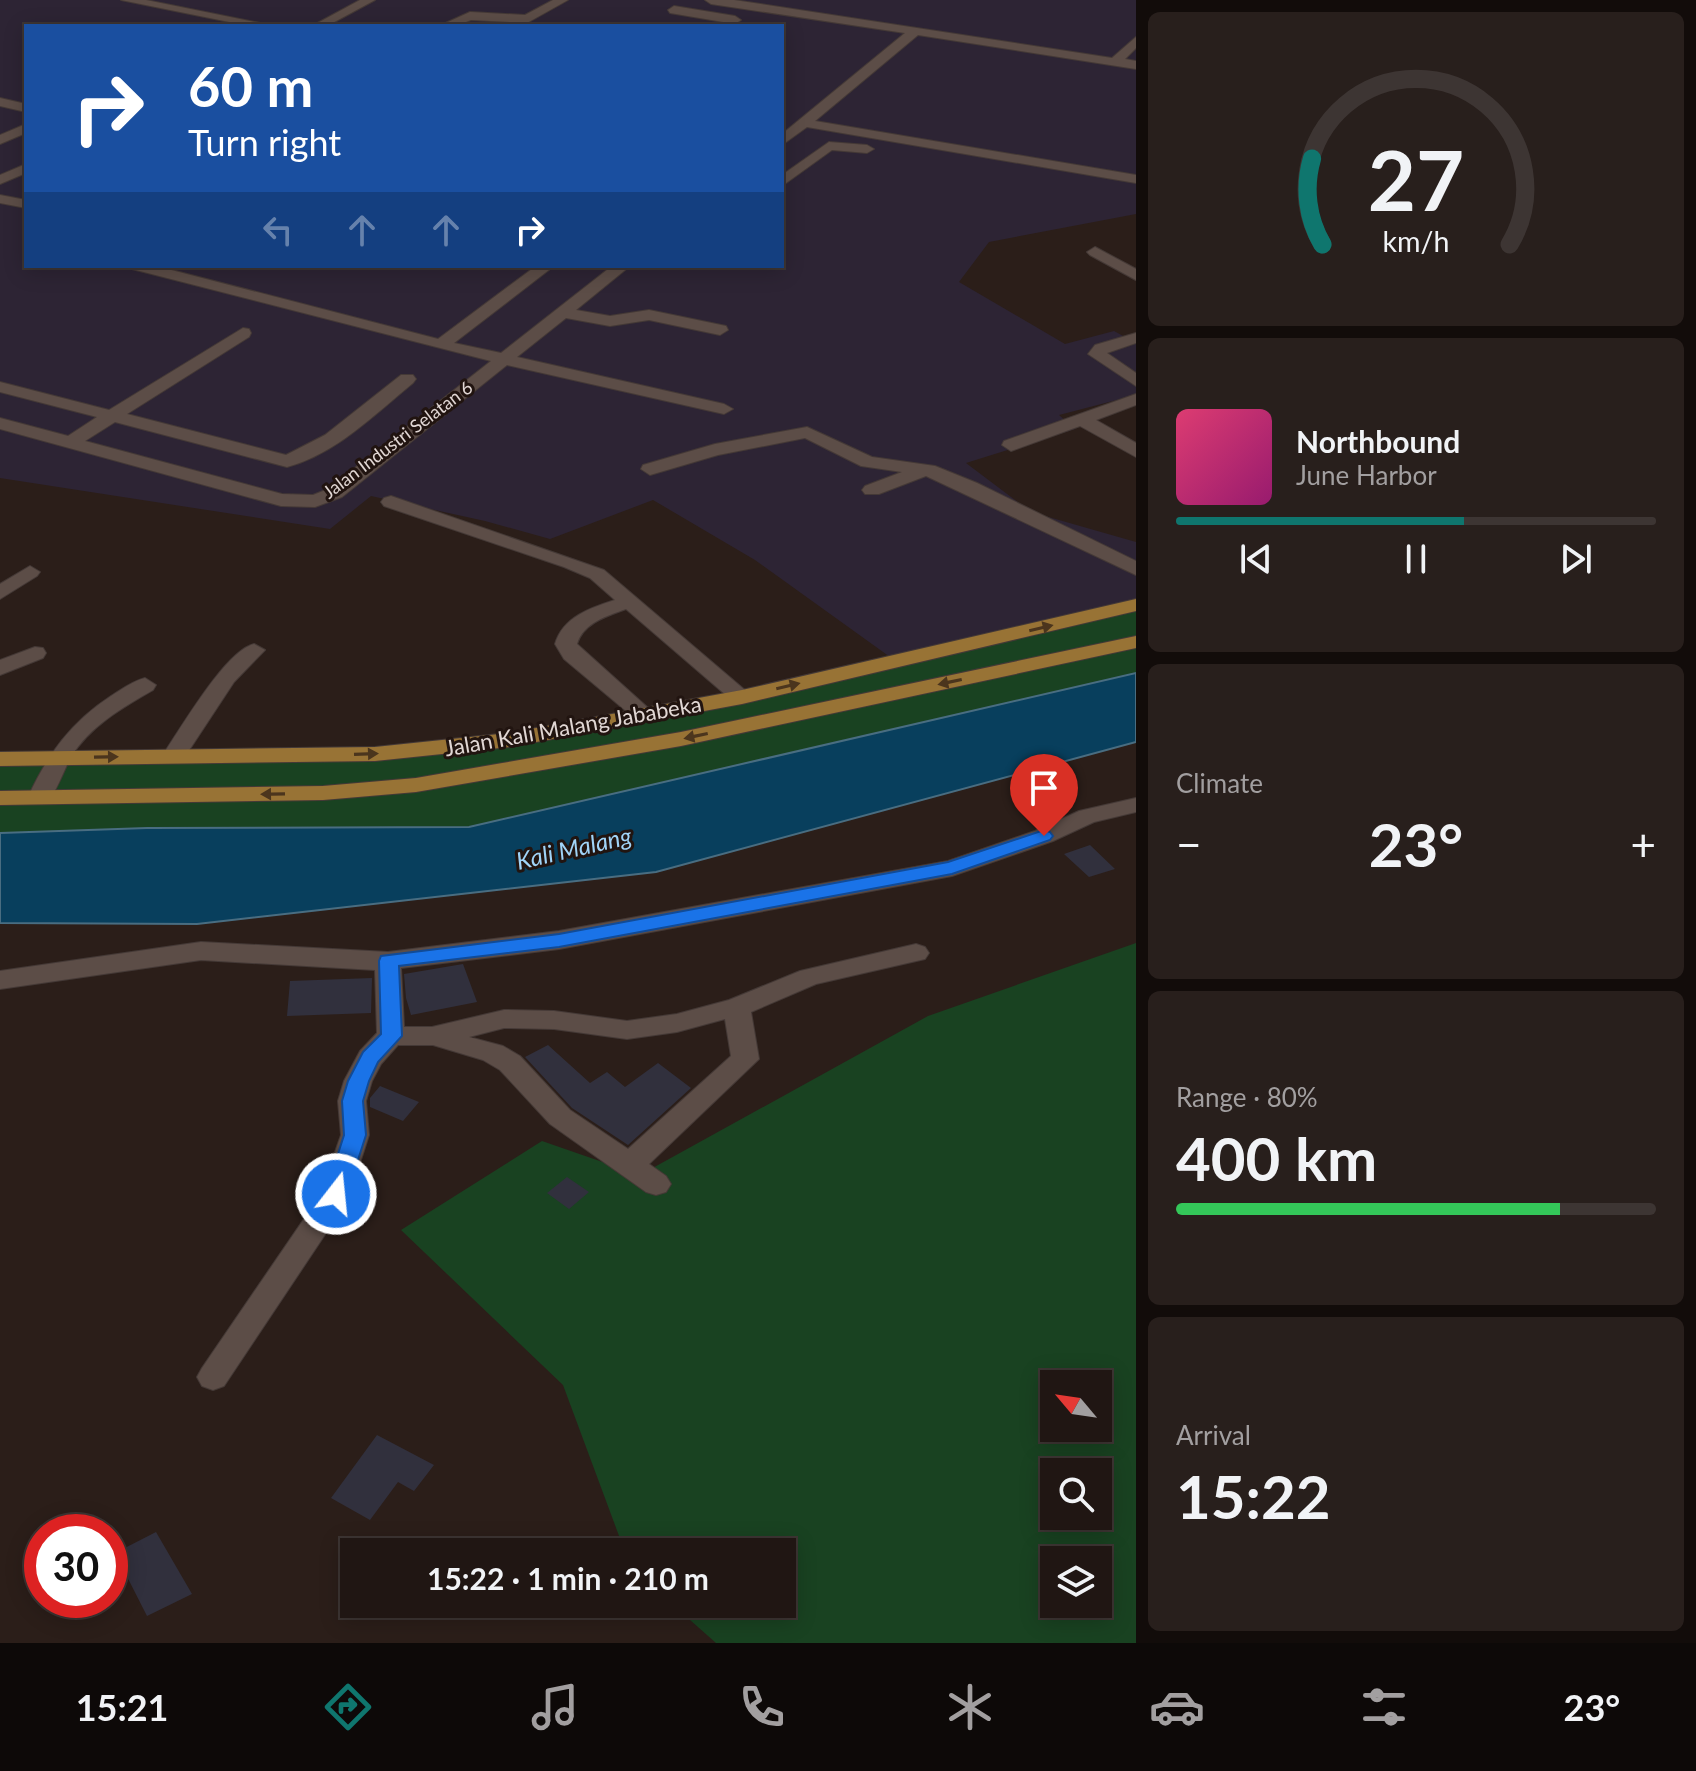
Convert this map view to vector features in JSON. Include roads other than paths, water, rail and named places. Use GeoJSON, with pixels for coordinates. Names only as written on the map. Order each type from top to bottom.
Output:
{"type":"FeatureCollection","features":[{"type":"Feature","properties":{"kind":"main road","name":"Jalan Kali Malang Jababeka"},"geometry":{"type":"LineString","coordinates":[[0,759],[310,756],[430,750],[509,740],[742,697],[1136,605]]}},
{"type":"Feature","properties":{"kind":"main road","name":"Jalan Kali Malang Jababeka"},"geometry":{"type":"LineString","coordinates":[[0,798],[323,793],[416,785],[681,739],[1136,642]]}},
{"type":"Feature","properties":{"kind":"street"},"geometry":{"type":"LineString","coordinates":[[127,0],[258,24]]}},
{"type":"Feature","properties":{"kind":"street"},"geometry":{"type":"LineString","coordinates":[[322,24],[369,0]]}},
{"type":"Feature","properties":{"kind":"street"},"geometry":{"type":"LineString","coordinates":[[450,24],[470,16],[527,19],[562,0]]}},
{"type":"Feature","properties":{"kind":"street"},"geometry":{"type":"LineString","coordinates":[[711,0],[1136,65]]}},
{"type":"Feature","properties":{"kind":"street"},"geometry":{"type":"LineString","coordinates":[[674,10],[744,22]]}},
{"type":"Feature","properties":{"kind":"street"},"geometry":{"type":"LineString","coordinates":[[776,24],[792,13]]}},
{"type":"Feature","properties":{"kind":"street"},"geometry":{"type":"LineString","coordinates":[[784,138],[914,32]]}},
{"type":"Feature","properties":{"kind":"street"},"geometry":{"type":"LineString","coordinates":[[1115,62],[1136,41]]}},
{"type":"Feature","properties":{"kind":"street"},"geometry":{"type":"LineString","coordinates":[[0,102],[24,108]]}},
{"type":"Feature","properties":{"kind":"street"},"geometry":{"type":"LineString","coordinates":[[805,123],[1136,179]]}},
{"type":"Feature","properties":{"kind":"street"},"geometry":{"type":"LineString","coordinates":[[3,146],[24,130]]}},
{"type":"Feature","properties":{"kind":"street"},"geometry":{"type":"LineString","coordinates":[[784,180],[835,144],[913,157]]}},
{"type":"Feature","properties":{"kind":"street"},"geometry":{"type":"LineString","coordinates":[[0,165],[24,154]]}},
{"type":"Feature","properties":{"kind":"street"},"geometry":{"type":"LineString","coordinates":[[0,180],[24,169]]}},
{"type":"Feature","properties":{"kind":"street"},"geometry":{"type":"LineString","coordinates":[[0,199],[24,204]]}},
{"type":"Feature","properties":{"kind":"street"},"geometry":{"type":"LineString","coordinates":[[1095,252],[1136,275]]}},
{"type":"Feature","properties":{"kind":"street"},"geometry":{"type":"LineString","coordinates":[[146,268],[441,345],[724,409]]}},
{"type":"Feature","properties":{"kind":"street"},"geometry":{"type":"LineString","coordinates":[[441,345],[543,268]]}},
{"type":"Feature","properties":{"kind":"street","name":"Jalan Industri Selatan 6"},"geometry":{"type":"LineString","coordinates":[[0,423],[250,493],[294,502],[315,501],[335,493],[619,268]]}},
{"type":"Feature","properties":{"kind":"street"},"geometry":{"type":"LineString","coordinates":[[563,313],[610,321],[649,315],[720,330]]}},
{"type":"Feature","properties":{"kind":"street"},"geometry":{"type":"LineString","coordinates":[[69,443],[243,333]]}},
{"type":"Feature","properties":{"kind":"street"},"geometry":{"type":"LineString","coordinates":[[1136,338],[1101,349],[1097,354],[1136,381]]}},
{"type":"Feature","properties":{"kind":"street"},"geometry":{"type":"LineString","coordinates":[[0,387],[291,461],[320,445],[407,379]]}},
{"type":"Feature","properties":{"kind":"street"},"geometry":{"type":"LineString","coordinates":[[1011,445],[1136,399]]}},
{"type":"Feature","properties":{"kind":"street"},"geometry":{"type":"LineString","coordinates":[[1081,419],[1136,451]]}},
{"type":"Feature","properties":{"kind":"street"},"geometry":{"type":"LineString","coordinates":[[650,469],[715,450],[804,431],[869,463],[928,470],[970,487],[1136,569]]}},
{"type":"Feature","properties":{"kind":"street"},"geometry":{"type":"LineString","coordinates":[[872,490],[928,470]]}},
{"type":"Feature","properties":{"kind":"street"},"geometry":{"type":"LineString","coordinates":[[391,502],[585,568],[631,601],[742,697]]}},
{"type":"Feature","properties":{"kind":"street"},"geometry":{"type":"LineString","coordinates":[[0,593],[30,572]]}},
{"type":"Feature","properties":{"kind":"street"},"geometry":{"type":"LineString","coordinates":[[631,601],[586,620],[571,630],[566,644],[572,654],[646,716]]}},
{"type":"Feature","properties":{"kind":"street"},"geometry":{"type":"LineString","coordinates":[[174,756],[226,678],[254,650]]}},
{"type":"Feature","properties":{"kind":"street"},"geometry":{"type":"LineString","coordinates":[[0,668],[35,653]]}},
{"type":"Feature","properties":{"kind":"street"},"geometry":{"type":"LineString","coordinates":[[40,797],[57,758],[93,717],[145,685]]}},
{"type":"Feature","properties":{"kind":"street"},"geometry":{"type":"LineString","coordinates":[[0,980],[201,951],[388,961],[559,940],[952,868],[1044,836],[1087,816],[1136,805]]}},
{"type":"Feature","properties":{"kind":"street"},"geometry":{"type":"LineString","coordinates":[[391,1036],[432,1036],[504,1019],[554,1020],[634,1029],[677,1023],[737,1007],[803,979],[916,953]]}},
{"type":"Feature","properties":{"kind":"street"},"geometry":{"type":"LineString","coordinates":[[213,1377],[330,1207],[355,1135],[352,1101],[358,1081],[370,1058],[391,1036],[388,961]]}},
{"type":"Feature","properties":{"kind":"street"},"geometry":{"type":"LineString","coordinates":[[629,1165],[745,1059],[737,1007]]}},
{"type":"Feature","properties":{"kind":"street"},"geometry":{"type":"LineString","coordinates":[[432,1036],[493,1053],[510,1063],[560,1117],[656,1184]]}},
{"type":"Feature","properties":{"kind":"water","name":"Kali Malang"},"geometry":{"type":"Polygon","coordinates":[[[1136,673],[1136,742],[656,872],[197,924],[0,923],[0,833],[147,828],[469,827],[1136,673]]]}}]}
